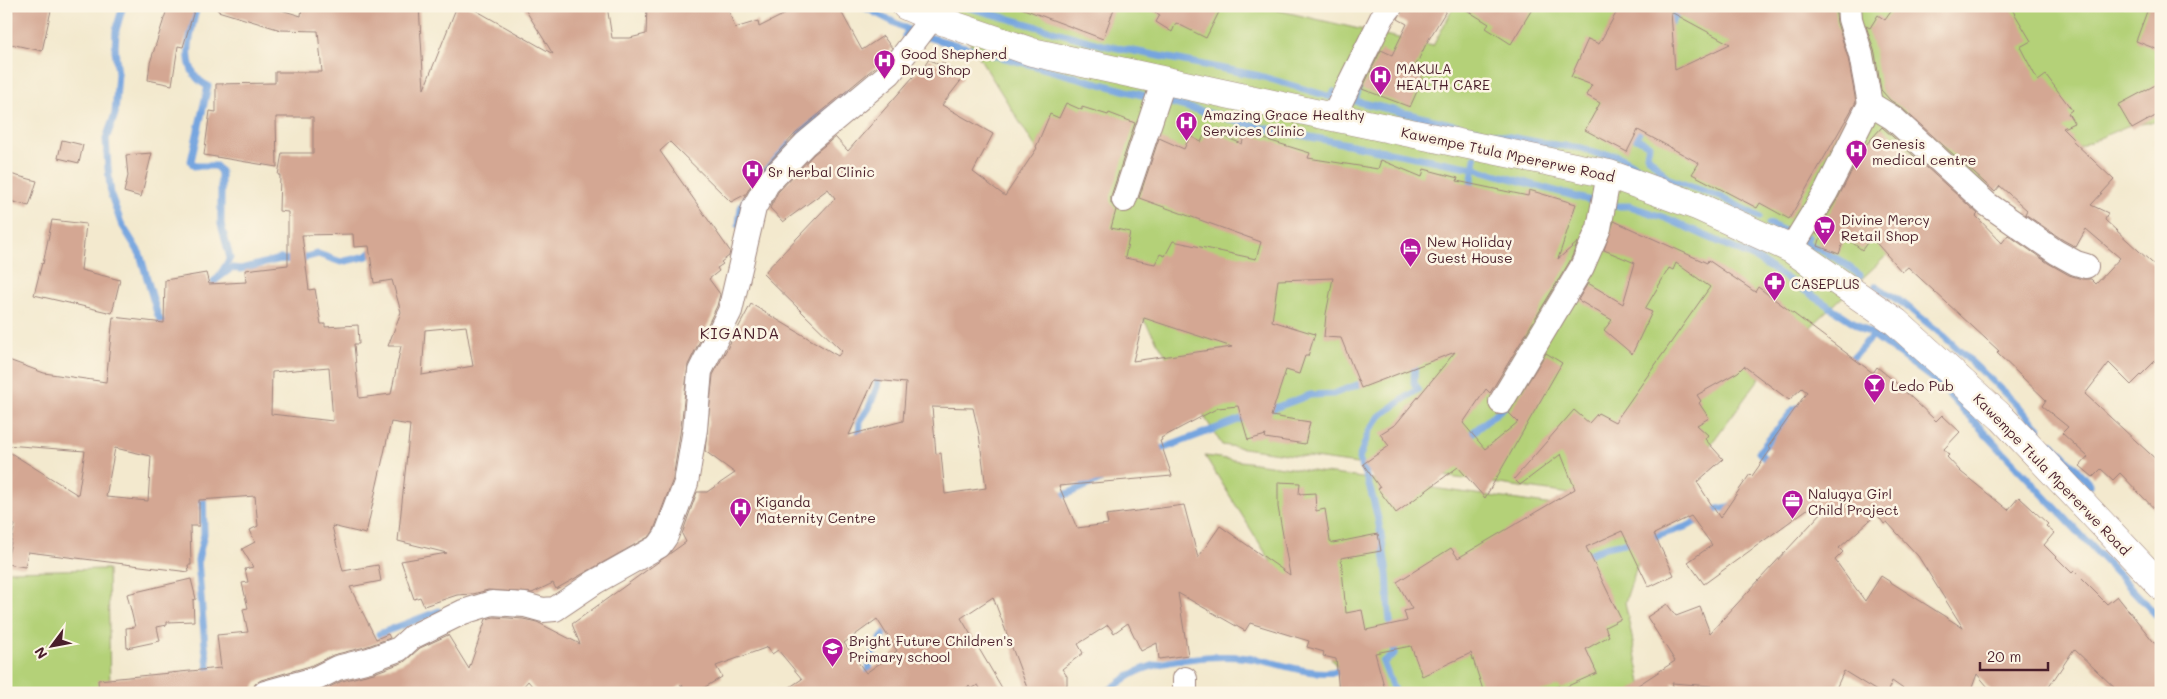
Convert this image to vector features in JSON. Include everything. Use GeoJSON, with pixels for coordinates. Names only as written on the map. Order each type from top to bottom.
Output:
{"type":"FeatureCollection","features":[{"type":"Feature","properties":{"kind":"street","name":"Kawempe Ttula Mpererwe Road"},"geometry":{"type":"LineString","coordinates":[[906,6],[937,12],[1032,52],[1609,174],[1697,206],[1791,249],[1896,322],[1995,412],[2161,586]]}},
{"type":"Feature","properties":{"kind":"street"},"geometry":{"type":"LineString","coordinates":[[1333,117],[1383,16],[1391,6]]}},
{"type":"Feature","properties":{"kind":"street"},"geometry":{"type":"LineString","coordinates":[[1791,249],[1826,192],[1870,104],[1861,55],[1850,18],[1849,6]]}},
{"type":"Feature","properties":{"kind":"street"},"geometry":{"type":"LineString","coordinates":[[265,693],[315,679],[337,668],[369,660],[398,649],[412,637],[463,612],[492,603],[525,605],[543,610],[555,609],[595,582],[659,546],[666,536],[686,483],[695,429],[700,371],[730,311],[754,208],[768,184],[805,144],[890,73],[937,12]]}},
{"type":"Feature","properties":{"kind":"street"},"geometry":{"type":"LineString","coordinates":[[1124,200],[1164,80]]}},
{"type":"Feature","properties":{"kind":"street"},"geometry":{"type":"LineString","coordinates":[[1870,104],[1893,118],[1987,204],[2056,252],[2076,263],[2086,266]]}},
{"type":"Feature","properties":{"kind":"street"},"geometry":{"type":"LineString","coordinates":[[1501,402],[1582,267],[1599,228],[1609,174]]}},
{"type":"Feature","properties":{"kind":"green space"},"geometry":{"type":"Polygon","coordinates":[[[947,6],[1259,6],[1433,46],[1454,6],[2161,6],[2161,121],[2127,126],[1935,210],[1767,368],[1675,493],[1670,508],[1222,445],[947,6]]]}},
{"type":"Feature","properties":{"kind":"green space"},"geometry":{"type":"Polygon","coordinates":[[[1205,456],[1653,519],[1625,602],[1643,693],[1353,693],[1205,456]]]}},
{"type":"Feature","properties":{"kind":"green space"},"geometry":{"type":"Polygon","coordinates":[[[108,569],[110,693],[6,693],[6,571],[108,569]]]}},
{"type":"Feature","properties":{"kind":"building"},"geometry":{"type":"Polygon","coordinates":[[[13,6],[52,6],[42,51],[6,43],[13,6]]]}},
{"type":"Feature","properties":{"kind":"building"},"geometry":{"type":"Polygon","coordinates":[[[168,6],[192,6],[194,11],[183,47],[178,46],[172,85],[148,80],[150,63],[168,6]]]}},
{"type":"Feature","properties":{"kind":"building"},"geometry":{"type":"Polygon","coordinates":[[[218,6],[268,6],[301,16],[302,6],[419,6],[424,89],[457,6],[470,7],[553,54],[523,6],[607,6],[612,38],[630,38],[646,34],[647,6],[727,6],[735,28],[758,21],[759,27],[801,6],[838,6],[862,50],[883,36],[892,48],[880,63],[795,134],[757,175],[746,194],[731,202],[670,142],[660,151],[730,251],[729,256],[721,262],[723,264],[717,268],[719,271],[709,279],[720,294],[717,306],[688,365],[673,479],[650,536],[556,589],[553,583],[532,593],[488,590],[473,594],[457,595],[424,606],[420,597],[414,599],[401,561],[447,553],[398,541],[410,425],[391,422],[366,534],[332,526],[343,571],[378,565],[381,581],[350,587],[376,639],[388,634],[390,638],[333,655],[310,666],[261,680],[255,684],[252,693],[99,693],[98,680],[221,668],[217,635],[248,632],[243,609],[248,608],[242,583],[248,582],[245,569],[253,567],[242,549],[255,542],[250,530],[258,526],[255,496],[199,500],[199,526],[190,526],[191,565],[188,565],[189,572],[28,552],[25,567],[6,564],[15,525],[6,520],[6,450],[78,495],[85,451],[6,445],[6,359],[44,373],[106,382],[113,317],[164,323],[165,280],[206,273],[209,284],[246,282],[245,270],[288,265],[288,212],[279,211],[280,175],[278,175],[282,153],[313,153],[313,117],[276,117],[277,167],[204,155],[210,111],[216,112],[216,84],[275,83],[275,72],[322,72],[318,31],[281,30],[218,11],[218,6]],[[353,234],[302,235],[309,290],[315,289],[321,324],[325,324],[325,327],[358,325],[359,344],[354,344],[359,398],[391,394],[401,346],[388,346],[401,312],[392,280],[374,283],[369,246],[354,247],[353,234]],[[466,326],[425,330],[422,375],[473,366],[466,326]],[[329,367],[272,372],[271,414],[333,421],[329,367]],[[115,448],[106,497],[148,501],[151,456],[115,448]]]}},
{"type":"Feature","properties":{"kind":"building"},"geometry":{"type":"Polygon","coordinates":[[[1021,6],[1115,6],[1103,39],[1021,8],[1021,6]]]}},
{"type":"Feature","properties":{"kind":"building"},"geometry":{"type":"Polygon","coordinates":[[[1143,6],[1222,6],[1206,38],[1176,23],[1172,32],[1156,22],[1160,15],[1143,6]]]}},
{"type":"Feature","properties":{"kind":"building"},"geometry":{"type":"Polygon","coordinates":[[[1404,6],[1449,6],[1426,44],[1412,74],[1423,78],[1410,107],[1362,89],[1381,50],[1392,55],[1407,24],[1398,19],[1404,6]]]}},
{"type":"Feature","properties":{"kind":"building"},"geometry":{"type":"Polygon","coordinates":[[[1460,6],[1534,6],[1511,44],[1486,28],[1489,24],[1460,6]]]}},
{"type":"Feature","properties":{"kind":"building"},"geometry":{"type":"Polygon","coordinates":[[[1620,6],[1835,6],[1837,23],[1848,58],[1856,102],[1789,219],[1760,203],[1757,208],[1692,174],[1699,163],[1638,130],[1627,152],[1585,130],[1600,103],[1586,95],[1592,85],[1571,77],[1588,39],[1599,44],[1620,6]],[[1671,12],[1675,70],[1730,44],[1671,12]]]}},
{"type":"Feature","properties":{"kind":"building"},"geometry":{"type":"Polygon","coordinates":[[[1895,6],[2010,6],[2031,41],[2020,47],[2038,81],[2046,75],[2072,110],[2068,113],[2074,123],[2063,128],[2073,138],[2072,140],[2114,180],[2091,205],[2108,213],[2105,220],[2161,271],[2161,355],[2131,385],[2109,363],[2085,394],[2161,464],[2161,516],[2120,473],[2113,480],[2101,469],[2093,477],[2080,466],[2088,457],[2062,433],[2068,427],[2042,406],[2046,400],[1997,353],[1999,351],[1908,267],[1902,272],[1871,237],[1862,250],[1845,237],[1839,254],[1818,246],[1821,236],[1816,234],[1838,198],[1864,147],[1882,127],[1978,214],[1976,216],[2002,243],[2008,235],[2069,275],[2082,279],[2091,279],[2096,284],[2120,258],[2086,229],[2076,247],[2025,214],[2027,210],[2000,186],[1995,192],[1881,90],[1875,53],[1866,26],[1870,28],[1878,15],[1885,20],[1895,6]]]}},
{"type":"Feature","properties":{"kind":"building"},"geometry":{"type":"Polygon","coordinates":[[[2149,6],[2161,6],[2161,51],[2136,41],[2149,6]]]}},
{"type":"Feature","properties":{"kind":"building"},"geometry":{"type":"Polygon","coordinates":[[[929,59],[939,65],[942,62],[963,78],[942,105],[993,134],[973,172],[1005,196],[1037,148],[1050,114],[1059,118],[1066,103],[1082,110],[1082,107],[1108,115],[1109,113],[1135,123],[1111,196],[1111,203],[1116,210],[1111,228],[1130,232],[1125,258],[1155,264],[1160,254],[1165,256],[1173,241],[1256,259],[1261,242],[1139,198],[1159,138],[1184,149],[1190,136],[1201,142],[1207,129],[1242,144],[1245,133],[1310,153],[1308,158],[1378,169],[1381,160],[1422,177],[1424,169],[1458,178],[1457,181],[1528,196],[1529,190],[1576,204],[1558,259],[1578,242],[1570,261],[1490,393],[1486,389],[1463,423],[1485,449],[1518,422],[1509,413],[1546,353],[1562,363],[1485,498],[1458,467],[1396,513],[1378,489],[1380,488],[1363,464],[1389,446],[1380,434],[1396,424],[1455,352],[1361,388],[1341,338],[1324,337],[1333,278],[1278,280],[1272,321],[1315,334],[1308,356],[1305,356],[1299,374],[1286,370],[1271,416],[1310,422],[1305,444],[1265,438],[1266,435],[1248,440],[1238,406],[1218,408],[1161,438],[1162,440],[1160,441],[1172,476],[1059,486],[1077,528],[1108,524],[1106,515],[1184,505],[1198,558],[1220,526],[1290,575],[1278,507],[1278,482],[1300,483],[1299,494],[1315,493],[1316,511],[1325,509],[1330,541],[1333,543],[1378,534],[1381,551],[1341,558],[1346,613],[1362,610],[1366,630],[1407,621],[1404,611],[1412,609],[1397,582],[1451,548],[1458,558],[1575,489],[1561,454],[1520,485],[1514,479],[1574,410],[1589,423],[1598,413],[1615,422],[1710,287],[1676,263],[1673,270],[1669,268],[1645,309],[1652,312],[1632,354],[1604,330],[1612,320],[1578,300],[1588,283],[1623,304],[1635,263],[1604,250],[1614,221],[1707,263],[1708,260],[1755,292],[1758,287],[1873,373],[1877,367],[1936,421],[1942,415],[1960,432],[1944,449],[1949,455],[1947,457],[1961,472],[2008,510],[2019,497],[2048,524],[2046,526],[2054,533],[2044,545],[2072,573],[2074,571],[2107,604],[2117,596],[2161,651],[2161,693],[2120,693],[2074,649],[2045,693],[1993,693],[1977,674],[1970,693],[1909,693],[1892,681],[1887,693],[1880,693],[1844,671],[1834,693],[1717,693],[1712,686],[1672,683],[1676,693],[1626,693],[1675,661],[1647,617],[1667,604],[1676,616],[1700,607],[1710,633],[1824,510],[1817,502],[1704,584],[1688,562],[1712,545],[1691,516],[1654,534],[1674,575],[1649,587],[1622,531],[1586,547],[1621,619],[1605,627],[1609,636],[1586,649],[1597,673],[1561,689],[1559,686],[1534,693],[1484,693],[1471,653],[1422,676],[1411,646],[1375,653],[1386,693],[1339,693],[1336,659],[1323,656],[1324,652],[1307,647],[1309,641],[1250,623],[1245,631],[1178,593],[1188,655],[1159,659],[1157,643],[1141,651],[1128,623],[1114,633],[1108,625],[1078,644],[1083,653],[1062,669],[1067,676],[1067,685],[1056,693],[1029,693],[993,597],[961,618],[1005,693],[983,693],[978,685],[971,689],[969,686],[958,693],[781,693],[802,679],[778,650],[772,654],[768,647],[716,666],[722,677],[695,693],[686,693],[682,685],[669,693],[538,693],[528,681],[518,693],[317,693],[342,681],[374,673],[404,662],[420,648],[448,635],[469,669],[486,619],[494,617],[537,622],[580,644],[572,624],[686,542],[682,534],[697,492],[707,492],[735,473],[705,451],[713,375],[751,304],[838,356],[842,351],[763,274],[835,198],[828,189],[783,222],[770,208],[778,192],[814,154],[835,137],[848,151],[920,69],[922,70],[929,59]],[[1144,318],[1133,361],[1232,347],[1144,318]],[[1744,366],[1738,372],[1697,395],[1701,401],[1699,403],[1709,418],[1697,425],[1708,435],[1705,439],[1723,459],[1697,482],[1720,518],[1750,474],[1752,476],[1771,449],[1768,447],[1807,392],[1802,388],[1789,400],[1744,366]],[[874,380],[849,435],[903,421],[906,383],[874,380]],[[932,407],[936,454],[941,453],[945,494],[986,488],[979,434],[973,408],[932,407]],[[1877,514],[1839,548],[1843,552],[1835,560],[1865,601],[1881,576],[1963,628],[1918,556],[1887,522],[1884,524],[1877,514]],[[877,619],[844,643],[866,673],[897,651],[877,619]]]}},
{"type":"Feature","properties":{"kind":"building"},"geometry":{"type":"Polygon","coordinates":[[[2161,82],[2161,113],[2132,129],[2118,105],[2161,82]]]}},
{"type":"Feature","properties":{"kind":"building"},"geometry":{"type":"Polygon","coordinates":[[[62,140],[83,145],[79,163],[58,158],[62,140]]]}},
{"type":"Feature","properties":{"kind":"building"},"geometry":{"type":"Polygon","coordinates":[[[152,153],[141,197],[124,192],[128,176],[126,155],[152,153]]]}},
{"type":"Feature","properties":{"kind":"building"},"geometry":{"type":"Polygon","coordinates":[[[6,173],[37,181],[29,206],[6,200],[6,173]]]}},
{"type":"Feature","properties":{"kind":"building"},"geometry":{"type":"Polygon","coordinates":[[[52,220],[86,224],[81,270],[120,280],[112,313],[34,295],[43,264],[52,220]]]}},
{"type":"Feature","properties":{"kind":"building"},"geometry":{"type":"Polygon","coordinates":[[[191,579],[196,599],[193,600],[194,621],[167,622],[167,625],[157,627],[160,641],[127,648],[126,628],[135,627],[127,594],[191,579]]]}},
{"type":"Feature","properties":{"kind":"waterway"},"geometry":{"type":"LineString","coordinates":[[123,6],[116,30],[115,50],[118,73],[115,114],[106,139],[111,195],[121,223],[140,254],[157,313],[165,330]]}},
{"type":"Feature","properties":{"kind":"waterway"},"geometry":{"type":"LineString","coordinates":[[197,6],[190,39],[189,61],[192,71],[198,79],[208,86],[191,161],[194,166],[216,166],[221,172],[221,224],[230,258],[220,275]]}},
{"type":"Feature","properties":{"kind":"waterway"},"geometry":{"type":"LineString","coordinates":[[862,6],[909,30],[905,36]]}},
{"type":"Feature","properties":{"kind":"waterway"},"geometry":{"type":"LineString","coordinates":[[963,6],[1103,45],[1260,76],[1331,97],[1334,92]]}},
{"type":"Feature","properties":{"kind":"waterway"},"geometry":{"type":"LineString","coordinates":[[1665,27],[1672,21],[1680,8]]}},
{"type":"Feature","properties":{"kind":"waterway"},"geometry":{"type":"LineString","coordinates":[[924,36],[1263,128],[1473,168],[1610,206],[1630,206],[1668,219],[1755,258],[1873,335],[1937,382],[2161,620]]}},
{"type":"Feature","properties":{"kind":"waterway"},"geometry":{"type":"LineString","coordinates":[[1358,90],[1355,101],[1483,132],[1582,148],[1598,154],[1616,155],[1641,169],[1723,198],[1759,217]]}},
{"type":"Feature","properties":{"kind":"waterway"},"geometry":{"type":"LineString","coordinates":[[800,134],[834,103],[847,95]]}},
{"type":"Feature","properties":{"kind":"waterway"},"geometry":{"type":"LineString","coordinates":[[1643,124],[1636,138],[1649,145],[1647,155],[1666,176]]}},
{"type":"Feature","properties":{"kind":"waterway"},"geometry":{"type":"LineString","coordinates":[[753,185],[757,177],[789,145]]}},
{"type":"Feature","properties":{"kind":"waterway"},"geometry":{"type":"LineString","coordinates":[[1470,192],[1475,158]]}},
{"type":"Feature","properties":{"kind":"waterway"},"geometry":{"type":"LineString","coordinates":[[739,225],[741,208],[746,199]]}},
{"type":"Feature","properties":{"kind":"waterway"},"geometry":{"type":"LineString","coordinates":[[1769,224],[1791,234],[1792,232]]}},
{"type":"Feature","properties":{"kind":"waterway"},"geometry":{"type":"LineString","coordinates":[[1808,237],[1805,242],[1839,260],[1860,275]]}},
{"type":"Feature","properties":{"kind":"waterway"},"geometry":{"type":"LineString","coordinates":[[215,292],[214,281],[232,268],[241,269],[280,259],[295,260],[318,254],[341,262],[367,256],[376,249]]}},
{"type":"Feature","properties":{"kind":"waterway"},"geometry":{"type":"LineString","coordinates":[[1876,286],[1904,304],[1945,337],[1984,374]]}},
{"type":"Feature","properties":{"kind":"waterway"},"geometry":{"type":"LineString","coordinates":[[1846,365],[1873,335]]}},
{"type":"Feature","properties":{"kind":"waterway"},"geometry":{"type":"LineString","coordinates":[[1392,632],[1387,574],[1380,530],[1374,501],[1359,459],[1369,431],[1380,416],[1418,389],[1414,383],[1415,357]]}},
{"type":"Feature","properties":{"kind":"waterway"},"geometry":{"type":"LineString","coordinates":[[859,441],[860,421],[869,408],[877,387],[879,371]]}},
{"type":"Feature","properties":{"kind":"waterway"},"geometry":{"type":"LineString","coordinates":[[1988,377],[1993,382]]}},
{"type":"Feature","properties":{"kind":"waterway"},"geometry":{"type":"LineString","coordinates":[[1266,411],[1310,395],[1333,394],[1368,381]]}},
{"type":"Feature","properties":{"kind":"waterway"},"geometry":{"type":"LineString","coordinates":[[1998,386],[2039,428]]}},
{"type":"Feature","properties":{"kind":"waterway"},"geometry":{"type":"LineString","coordinates":[[1770,465],[1759,452],[1794,409],[1803,406]]}},
{"type":"Feature","properties":{"kind":"waterway"},"geometry":{"type":"LineString","coordinates":[[1466,438],[1504,407]]}},
{"type":"Feature","properties":{"kind":"waterway"},"geometry":{"type":"LineString","coordinates":[[1156,451],[1249,416]]}},
{"type":"Feature","properties":{"kind":"waterway"},"geometry":{"type":"LineString","coordinates":[[2053,444],[2069,461]]}},
{"type":"Feature","properties":{"kind":"waterway"},"geometry":{"type":"LineString","coordinates":[[2072,464],[2090,485]]}},
{"type":"Feature","properties":{"kind":"waterway"},"geometry":{"type":"LineString","coordinates":[[1055,499],[1100,480]]}},
{"type":"Feature","properties":{"kind":"waterway"},"geometry":{"type":"LineString","coordinates":[[203,492],[204,534],[198,560],[205,646],[210,677]]}},
{"type":"Feature","properties":{"kind":"waterway"},"geometry":{"type":"LineString","coordinates":[[1648,539],[1688,526],[1717,509],[1735,506]]}},
{"type":"Feature","properties":{"kind":"waterway"},"geometry":{"type":"LineString","coordinates":[[1581,558],[1605,547],[1635,541]]}},
{"type":"Feature","properties":{"kind":"waterway"},"geometry":{"type":"LineString","coordinates":[[379,634],[439,611]]}},
{"type":"Feature","properties":{"kind":"waterway"},"geometry":{"type":"LineString","coordinates":[[870,679],[869,665],[871,658],[890,626]]}},
{"type":"Feature","properties":{"kind":"waterway"},"geometry":{"type":"LineString","coordinates":[[1395,642],[1394,655],[1383,662],[1395,693]]}},
{"type":"Feature","properties":{"kind":"waterway"},"geometry":{"type":"LineString","coordinates":[[1106,693],[1128,677],[1156,665],[1204,657],[1248,658],[1308,671],[1333,672],[1346,670]]}},
{"type":"Feature","properties":{"kind":"place","name":"Good Shepherd Drug Shop"},"geometry":{"type":"Point","coordinates":[885,80]}},
{"type":"Feature","properties":{"kind":"place","name":"MAKULA HEALTH CARE"},"geometry":{"type":"Point","coordinates":[1380,95]}},
{"type":"Feature","properties":{"kind":"place","name":"Amazing Grace Healthy Services Clinic"},"geometry":{"type":"Point","coordinates":[1187,141]}},
{"type":"Feature","properties":{"kind":"place","name":"Genesis medical centre"},"geometry":{"type":"Point","coordinates":[1856,170]}},
{"type":"Feature","properties":{"kind":"place","name":"Sr herbal Clinic"},"geometry":{"type":"Point","coordinates":[752,190]}},
{"type":"Feature","properties":{"kind":"place","name":"Divine Mercy Retail Shop"},"geometry":{"type":"Point","coordinates":[1825,246]}},
{"type":"Feature","properties":{"kind":"place","name":"New Holiday Guest House"},"geometry":{"type":"Point","coordinates":[1411,268]}},
{"type":"Feature","properties":{"kind":"place","name":"CASEPLUS"},"geometry":{"type":"Point","coordinates":[1775,302]}},
{"type":"Feature","properties":{"kind":"place","name":"Ledo Pub"},"geometry":{"type":"Point","coordinates":[1875,404]}},
{"type":"Feature","properties":{"kind":"place","name":"Nalugya Girl Child Project"},"geometry":{"type":"Point","coordinates":[1792,520]}},
{"type":"Feature","properties":{"kind":"place","name":"Kiganda Maternity Centre"},"geometry":{"type":"Point","coordinates":[740,528]}},
{"type":"Feature","properties":{"kind":"place","name":"Bright Future Children's Primary school"},"geometry":{"type":"Point","coordinates":[833,667]}},
{"type":"Feature","properties":{"kind":"district","name":"KIGANDA"},"geometry":{"type":"Point","coordinates":[740,332]}}]}
